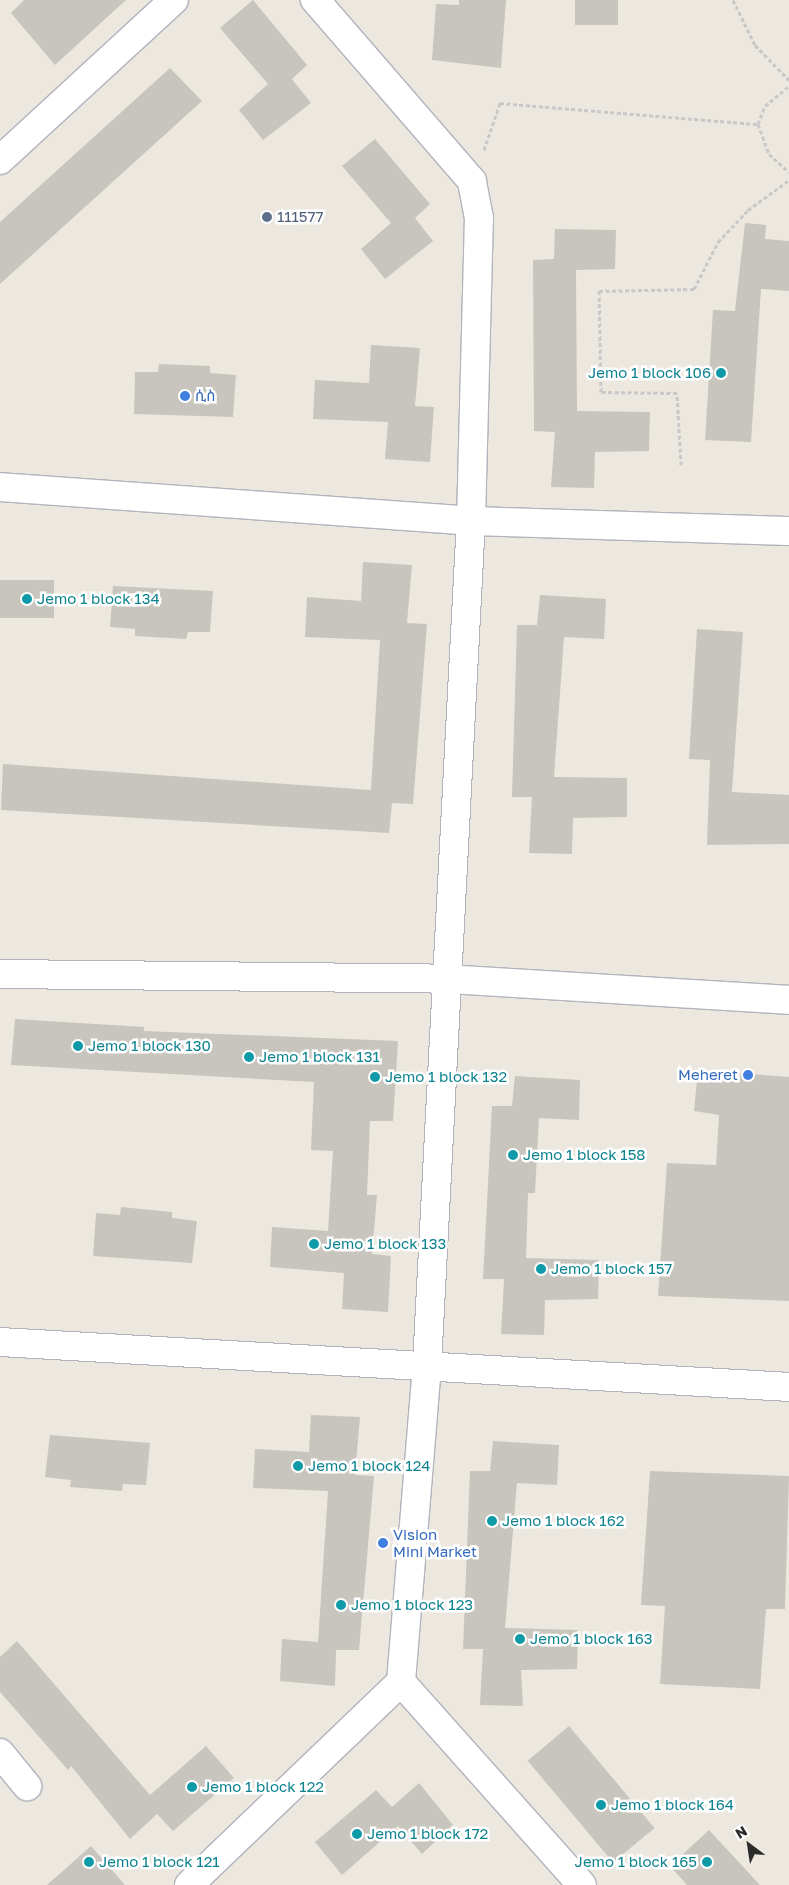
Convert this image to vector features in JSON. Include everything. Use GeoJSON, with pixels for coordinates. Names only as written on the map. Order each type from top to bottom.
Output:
{"type":"FeatureCollection","features":[{"type":"Feature","properties":{"kind":"street"},"geometry":{"type":"LineString","coordinates":[[0,160],[174,0]]}},
{"type":"Feature","properties":{"kind":"street"},"geometry":{"type":"LineString","coordinates":[[189,1885],[401,1682],[427,1365],[471,521],[480,249],[472,182],[315,0]]}},
{"type":"Feature","properties":{"kind":"street"},"geometry":{"type":"LineString","coordinates":[[0,487],[471,521],[789,531]]}},
{"type":"Feature","properties":{"kind":"street"},"geometry":{"type":"LineString","coordinates":[[0,974],[447,979],[789,1000]]}},
{"type":"Feature","properties":{"kind":"street"},"geometry":{"type":"LineString","coordinates":[[0,1342],[789,1386]]}},
{"type":"Feature","properties":{"kind":"street"},"geometry":{"type":"LineString","coordinates":[[401,1682],[582,1885]]}},
{"type":"Feature","properties":{"kind":"street"},"geometry":{"type":"LineString","coordinates":[[0,1753],[27,1786]]}},
{"type":"Feature","properties":{"kind":"path"},"geometry":{"type":"LineString","coordinates":[[733,0],[755,45],[789,80]]}},
{"type":"Feature","properties":{"kind":"path"},"geometry":{"type":"LineString","coordinates":[[789,86],[765,106],[758,124],[769,154],[789,172]]}},
{"type":"Feature","properties":{"kind":"path"},"geometry":{"type":"LineString","coordinates":[[472,182],[500,103],[758,124]]}},
{"type":"Feature","properties":{"kind":"path"},"geometry":{"type":"LineString","coordinates":[[681,465],[678,393],[601,392],[599,290],[694,290],[718,242],[748,210],[789,180]]}},
{"type":"Feature","properties":{"kind":"building"},"geometry":{"type":"Polygon","coordinates":[[[24,0],[126,0],[55,65],[11,13],[24,0]]]}},
{"type":"Feature","properties":{"kind":"building"},"geometry":{"type":"Polygon","coordinates":[[[253,0],[307,65],[292,79],[311,103],[263,140],[239,110],[268,84],[220,28],[253,0]]]}},
{"type":"Feature","properties":{"kind":"building"},"geometry":{"type":"Polygon","coordinates":[[[459,0],[506,0],[501,68],[432,60],[436,4],[459,5],[459,0]]]}},
{"type":"Feature","properties":{"kind":"building"},"geometry":{"type":"Polygon","coordinates":[[[575,0],[618,0],[618,25],[575,25],[575,0]]]}},
{"type":"Feature","properties":{"kind":"building"},"geometry":{"type":"Polygon","coordinates":[[[170,68],[202,101],[0,284],[0,222],[170,68]]]}},
{"type":"Feature","properties":{"kind":"building"},"geometry":{"type":"Polygon","coordinates":[[[375,139],[430,204],[415,218],[433,241],[385,279],[361,249],[391,223],[342,166],[375,139]]]}},
{"type":"Feature","properties":{"kind":"building","name":"Jemo 1 block 106"},"geometry":{"type":"Polygon","coordinates":[[[745,223],[766,225],[765,239],[789,241],[789,291],[761,289],[751,442],[705,440],[713,310],[735,311],[745,223]]]}},
{"type":"Feature","properties":{"kind":"building"},"geometry":{"type":"Polygon","coordinates":[[[555,229],[616,230],[615,269],[576,270],[577,411],[650,412],[649,451],[595,452],[594,488],[551,487],[555,432],[534,431],[533,260],[554,259],[555,229]]]}},
{"type":"Feature","properties":{"kind":"building"},"geometry":{"type":"Polygon","coordinates":[[[371,345],[420,348],[415,406],[434,407],[430,462],[385,459],[388,422],[313,419],[315,380],[369,383],[371,345]]]}},
{"type":"Feature","properties":{"kind":"building"},"geometry":{"type":"Polygon","coordinates":[[[159,364],[210,366],[210,373],[236,375],[233,417],[134,414],[135,372],[158,372],[159,364]]]}},
{"type":"Feature","properties":{"kind":"building"},"geometry":{"type":"Polygon","coordinates":[[[363,562],[412,565],[407,623],[427,624],[413,804],[392,803],[389,833],[1,810],[3,764],[371,790],[380,640],[305,637],[307,597],[361,601],[363,562]]]}},
{"type":"Feature","properties":{"kind":"building","name":"Jemo 1 block 134"},"geometry":{"type":"Polygon","coordinates":[[[0,580],[54,580],[54,618],[0,618],[0,580]]]}},
{"type":"Feature","properties":{"kind":"building"},"geometry":{"type":"Polygon","coordinates":[[[113,586],[213,591],[210,632],[188,632],[186,639],[135,636],[135,629],[110,627],[113,586]]]}},
{"type":"Feature","properties":{"kind":"building"},"geometry":{"type":"Polygon","coordinates":[[[540,595],[606,599],[604,639],[564,637],[554,777],[627,778],[627,817],[573,818],[572,854],[529,853],[532,797],[512,797],[517,625],[537,625],[540,595]]]}},
{"type":"Feature","properties":{"kind":"building"},"geometry":{"type":"Polygon","coordinates":[[[697,629],[743,632],[732,792],[789,795],[789,844],[707,845],[710,760],[689,759],[697,629]]]}},
{"type":"Feature","properties":{"kind":"building"},"geometry":{"type":"Polygon","coordinates":[[[15,1019],[144,1027],[144,1031],[398,1041],[393,1121],[370,1121],[367,1195],[377,1195],[372,1254],[391,1256],[388,1312],[342,1309],[344,1273],[270,1267],[272,1227],[328,1231],[333,1151],[311,1150],[314,1082],[11,1065],[15,1019]]]}},
{"type":"Feature","properties":{"kind":"building"},"geometry":{"type":"Polygon","coordinates":[[[698,1070],[789,1077],[789,1301],[658,1296],[667,1163],[716,1165],[719,1115],[694,1111],[698,1070]]]}},
{"type":"Feature","properties":{"kind":"building"},"geometry":{"type":"Polygon","coordinates":[[[515,1076],[580,1080],[579,1120],[539,1118],[535,1193],[528,1193],[526,1258],[599,1260],[598,1299],[545,1300],[544,1335],[501,1334],[504,1279],[483,1279],[492,1106],[512,1106],[515,1076]]]}},
{"type":"Feature","properties":{"kind":"building"},"geometry":{"type":"Polygon","coordinates":[[[121,1207],[172,1212],[172,1218],[197,1221],[192,1263],[93,1256],[96,1213],[120,1215],[121,1207]]]}},
{"type":"Feature","properties":{"kind":"building"},"geometry":{"type":"Polygon","coordinates":[[[311,1415],[360,1417],[355,1475],[374,1476],[359,1650],[336,1650],[335,1686],[280,1681],[282,1639],[318,1642],[328,1491],[253,1488],[255,1449],[309,1452],[311,1415]]]}},
{"type":"Feature","properties":{"kind":"building"},"geometry":{"type":"Polygon","coordinates":[[[50,1435],[150,1443],[146,1485],[123,1484],[122,1491],[70,1487],[71,1480],[45,1477],[50,1435]]]}},
{"type":"Feature","properties":{"kind":"building"},"geometry":{"type":"Polygon","coordinates":[[[493,1441],[559,1445],[557,1485],[517,1483],[505,1628],[578,1630],[577,1669],[521,1670],[523,1706],[480,1705],[483,1649],[463,1649],[470,1471],[490,1471],[493,1441]]]}},
{"type":"Feature","properties":{"kind":"building"},"geometry":{"type":"Polygon","coordinates":[[[650,1471],[789,1476],[785,1609],[766,1609],[760,1689],[660,1684],[665,1606],[641,1605],[650,1471]]]}},
{"type":"Feature","properties":{"kind":"building"},"geometry":{"type":"Polygon","coordinates":[[[17,1641],[150,1795],[206,1746],[234,1778],[173,1831],[157,1814],[130,1839],[71,1766],[68,1770],[0,1692],[0,1657],[17,1641]]]}},
{"type":"Feature","properties":{"kind":"building","name":"Jemo 1 block 164"},"geometry":{"type":"Polygon","coordinates":[[[569,1726],[654,1828],[613,1863],[528,1761],[569,1726]]]}},
{"type":"Feature","properties":{"kind":"building","name":"Jemo 1 block 172"},"geometry":{"type":"Polygon","coordinates":[[[419,1783],[453,1825],[422,1854],[398,1826],[342,1875],[315,1842],[376,1790],[392,1807],[419,1783]]]}},
{"type":"Feature","properties":{"kind":"building","name":"Jemo 1 block 165"},"geometry":{"type":"Polygon","coordinates":[[[709,1830],[760,1885],[687,1885],[670,1866],[709,1830]]]}},
{"type":"Feature","properties":{"kind":"building","name":"Jemo 1 block 121"},"geometry":{"type":"Polygon","coordinates":[[[91,1846],[125,1885],[47,1885],[91,1846]]]}},
{"type":"Feature","properties":{"kind":"place","name":"111577"},"geometry":{"type":"Point","coordinates":[267,217]}},
{"type":"Feature","properties":{"kind":"place","name":"Jemo 1 block 106"},"geometry":{"type":"Point","coordinates":[721,373]}},
{"type":"Feature","properties":{"kind":"place","name":"ሲስ"},"geometry":{"type":"Point","coordinates":[185,396]}},
{"type":"Feature","properties":{"kind":"place","name":"Jemo 1 block 134"},"geometry":{"type":"Point","coordinates":[27,599]}},
{"type":"Feature","properties":{"kind":"place","name":"Jemo 1 block 130"},"geometry":{"type":"Point","coordinates":[78,1046]}},
{"type":"Feature","properties":{"kind":"place","name":"Jemo 1 block 131"},"geometry":{"type":"Point","coordinates":[249,1057]}},
{"type":"Feature","properties":{"kind":"place","name":"Meheret"},"geometry":{"type":"Point","coordinates":[748,1075]}},
{"type":"Feature","properties":{"kind":"place","name":"Jemo 1 block 132"},"geometry":{"type":"Point","coordinates":[375,1077]}},
{"type":"Feature","properties":{"kind":"place","name":"Jemo 1 block 158"},"geometry":{"type":"Point","coordinates":[513,1155]}},
{"type":"Feature","properties":{"kind":"place","name":"Jemo 1 block 133"},"geometry":{"type":"Point","coordinates":[314,1244]}},
{"type":"Feature","properties":{"kind":"place","name":"Jemo 1 block 157"},"geometry":{"type":"Point","coordinates":[541,1269]}},
{"type":"Feature","properties":{"kind":"place","name":"Jemo 1 block 124"},"geometry":{"type":"Point","coordinates":[298,1466]}},
{"type":"Feature","properties":{"kind":"place","name":"Jemo 1 block 162"},"geometry":{"type":"Point","coordinates":[492,1521]}},
{"type":"Feature","properties":{"kind":"place","name":"Vision Mini Market"},"geometry":{"type":"Point","coordinates":[383,1543]}},
{"type":"Feature","properties":{"kind":"place","name":"Jemo 1 block 123"},"geometry":{"type":"Point","coordinates":[341,1605]}},
{"type":"Feature","properties":{"kind":"place","name":"Jemo 1 block 163"},"geometry":{"type":"Point","coordinates":[520,1639]}},
{"type":"Feature","properties":{"kind":"place","name":"Jemo 1 block 122"},"geometry":{"type":"Point","coordinates":[192,1787]}},
{"type":"Feature","properties":{"kind":"place","name":"Jemo 1 block 164"},"geometry":{"type":"Point","coordinates":[601,1805]}},
{"type":"Feature","properties":{"kind":"place","name":"Jemo 1 block 172"},"geometry":{"type":"Point","coordinates":[357,1834]}},
{"type":"Feature","properties":{"kind":"place","name":"Jemo 1 block 121"},"geometry":{"type":"Point","coordinates":[89,1862]}},
{"type":"Feature","properties":{"kind":"place","name":"Jemo 1 block 165"},"geometry":{"type":"Point","coordinates":[707,1862]}}]}
